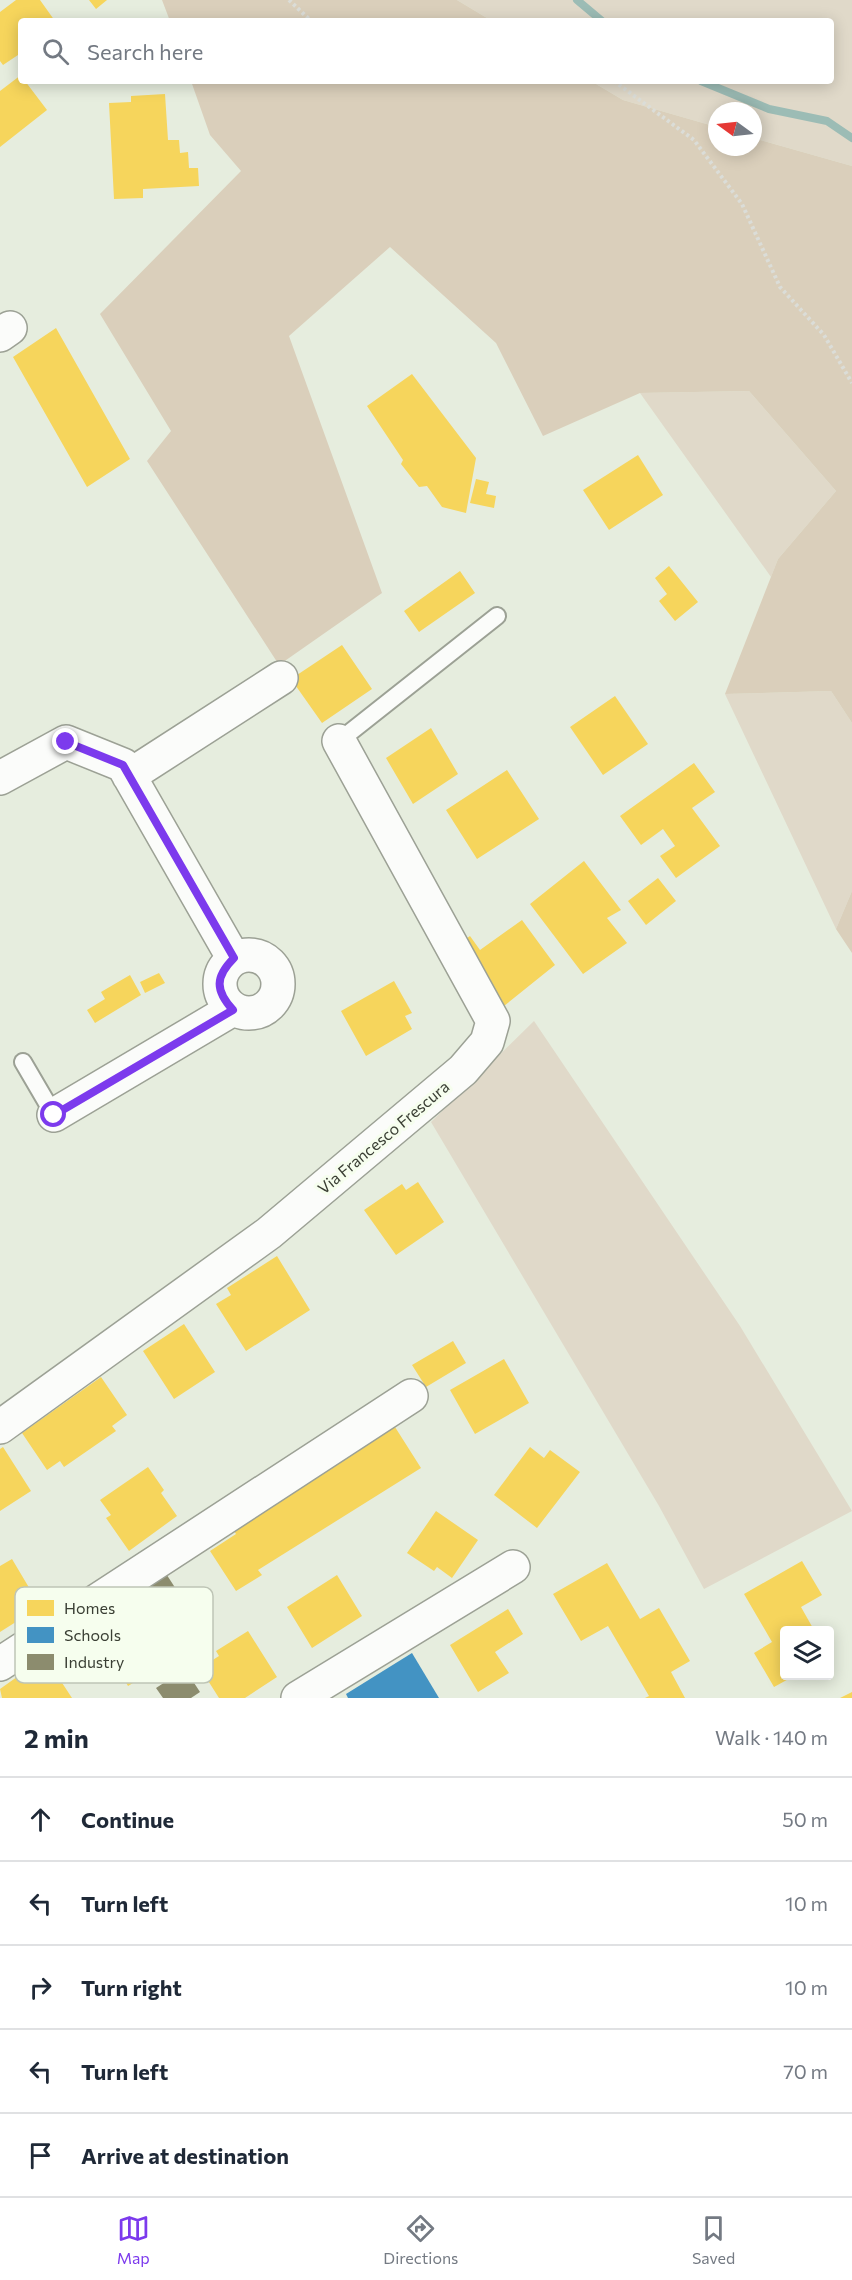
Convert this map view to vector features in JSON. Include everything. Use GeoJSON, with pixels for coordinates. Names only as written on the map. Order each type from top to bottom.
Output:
{"type":"FeatureCollection","features":[{"type":"Feature","properties":{"kind":"street"},"geometry":{"type":"LineString","coordinates":[[129,776],[280,678]]}},
{"type":"Feature","properties":{"kind":"street","name":"Via Francesco Frescura"},"geometry":{"type":"LineString","coordinates":[[0,1427],[269,1233],[463,1070],[487,1042],[493,1021],[339,741]]}},
{"type":"Feature","properties":{"kind":"street"},"geometry":{"type":"LineString","coordinates":[[0,778],[66,742],[123,765],[234,958]]}},
{"type":"Feature","properties":{"kind":"street"},"geometry":{"type":"LineString","coordinates":[[249,955],[264,959],[275,970],[279,985],[274,1000],[263,1010],[248,1014],[233,1010],[223,998],[219,984],[223,969],[234,958],[249,955]]}},
{"type":"Feature","properties":{"kind":"street"},"geometry":{"type":"LineString","coordinates":[[54,1115],[233,1010]]}},
{"type":"Feature","properties":{"kind":"street"},"geometry":{"type":"LineString","coordinates":[[117,1587],[411,1396]]}},
{"type":"Feature","properties":{"kind":"street"},"geometry":{"type":"LineString","coordinates":[[299,1697],[513,1567]]}},
{"type":"Feature","properties":{"kind":"street"},"geometry":{"type":"LineString","coordinates":[[0,1664],[15,1654]]}},
{"type":"Feature","properties":{"kind":"lane"},"geometry":{"type":"LineString","coordinates":[[339,741],[497,616]]}},
{"type":"Feature","properties":{"kind":"lane"},"geometry":{"type":"LineString","coordinates":[[22,1062],[54,1115]]}},
{"type":"Feature","properties":{"kind":"path"},"geometry":{"type":"LineString","coordinates":[[289,0],[308,18]]}},
{"type":"Feature","properties":{"kind":"path"},"geometry":{"type":"LineString","coordinates":[[618,84],[693,140],[742,204],[780,287],[824,335],[852,383]]}},
{"type":"Feature","properties":{"kind":"shaded area"},"geometry":{"type":"Polygon","coordinates":[[[162,0],[457,0],[487,18],[169,18],[162,0]]]}},
{"type":"Feature","properties":{"kind":"shaded area"},"geometry":{"type":"Polygon","coordinates":[[[457,0],[852,0],[852,166],[762,141],[762,102],[708,102],[708,124],[623,100],[596,84],[834,84],[834,18],[487,18],[457,0]]]}},
{"type":"Feature","properties":{"kind":"shaded area"},"geometry":{"type":"Polygon","coordinates":[[[192,84],[596,84],[623,100],[708,124],[708,156],[762,156],[762,141],[852,166],[852,723],[831,691],[725,694],[778,559],[836,491],[749,391],[640,393],[543,436],[496,343],[390,247],[289,336],[382,593],[279,665],[147,461],[171,431],[100,314],[241,171],[210,135],[192,84]]]}},
{"type":"Feature","properties":{"kind":"shaded area"},"geometry":{"type":"Polygon","coordinates":[[[749,391],[836,491],[778,559],[771,577],[640,393],[749,391]]]}},
{"type":"Feature","properties":{"kind":"shaded area"},"geometry":{"type":"Polygon","coordinates":[[[831,691],[852,723],[852,891],[836,929],[725,694],[831,691]]]}},
{"type":"Feature","properties":{"kind":"shaded area"},"geometry":{"type":"Polygon","coordinates":[[[852,891],[852,953],[836,929],[852,891]]]}},
{"type":"Feature","properties":{"kind":"shaded area"},"geometry":{"type":"Polygon","coordinates":[[[534,1021],[740,1326],[852,1511],[704,1589],[659,1506],[431,1122],[534,1021]]]}},
{"type":"Feature","properties":{"kind":"building: Homes"},"geometry":{"type":"Polygon","coordinates":[[[16,0],[40,0],[53,18],[18,18],[18,55],[3,65],[0,61],[0,12],[16,0]]]}},
{"type":"Feature","properties":{"kind":"building: Homes"},"geometry":{"type":"Polygon","coordinates":[[[89,0],[107,0],[96,9],[89,0]]]}},
{"type":"Feature","properties":{"kind":"building: Homes"},"geometry":{"type":"Polygon","coordinates":[[[18,77],[18,84],[27,84],[47,110],[0,147],[0,91],[18,77]]]}},
{"type":"Feature","properties":{"kind":"building: Homes"},"geometry":{"type":"Polygon","coordinates":[[[165,94],[168,140],[179,140],[180,153],[188,152],[189,168],[198,168],[199,186],[143,189],[143,198],[114,199],[109,103],[131,102],[131,96],[165,94]]]}},
{"type":"Feature","properties":{"kind":"building: Homes"},"geometry":{"type":"Polygon","coordinates":[[[56,328],[130,459],[87,487],[13,357],[56,328]]]}},
{"type":"Feature","properties":{"kind":"building: Homes"},"geometry":{"type":"Polygon","coordinates":[[[412,374],[476,458],[466,513],[442,507],[427,486],[419,487],[401,464],[403,460],[367,406],[412,374]]]}},
{"type":"Feature","properties":{"kind":"building: Homes"},"geometry":{"type":"Polygon","coordinates":[[[638,455],[663,495],[609,530],[583,490],[638,455]]]}},
{"type":"Feature","properties":{"kind":"building: Homes"},"geometry":{"type":"Polygon","coordinates":[[[476,479],[489,482],[486,494],[496,496],[494,508],[470,503],[476,479]]]}},
{"type":"Feature","properties":{"kind":"building: Homes"},"geometry":{"type":"Polygon","coordinates":[[[669,566],[698,602],[675,621],[659,601],[667,594],[655,578],[669,566]]]}},
{"type":"Feature","properties":{"kind":"building: Homes"},"geometry":{"type":"Polygon","coordinates":[[[460,571],[475,593],[419,632],[404,611],[460,571]]]}},
{"type":"Feature","properties":{"kind":"building: Homes"},"geometry":{"type":"Polygon","coordinates":[[[342,645],[372,689],[322,723],[291,679],[342,645]]]}},
{"type":"Feature","properties":{"kind":"building: Homes"},"geometry":{"type":"Polygon","coordinates":[[[615,696],[648,744],[603,775],[570,727],[615,696]]]}},
{"type":"Feature","properties":{"kind":"building: Homes"},"geometry":{"type":"Polygon","coordinates":[[[431,728],[458,774],[413,804],[386,758],[431,728]]]}},
{"type":"Feature","properties":{"kind":"building: Homes"},"geometry":{"type":"Polygon","coordinates":[[[694,763],[715,792],[692,808],[720,846],[676,878],[660,856],[675,846],[663,829],[641,845],[620,816],[694,763]]]}},
{"type":"Feature","properties":{"kind":"building: Homes"},"geometry":{"type":"Polygon","coordinates":[[[507,770],[539,819],[477,859],[446,810],[507,770]]]}},
{"type":"Feature","properties":{"kind":"building: Homes"},"geometry":{"type":"Polygon","coordinates":[[[584,861],[621,910],[607,918],[627,943],[583,974],[530,904],[584,861]]]}},
{"type":"Feature","properties":{"kind":"building: Homes"},"geometry":{"type":"Polygon","coordinates":[[[658,878],[676,901],[646,925],[628,901],[658,878]]]}},
{"type":"Feature","properties":{"kind":"building: Homes"},"geometry":{"type":"Polygon","coordinates":[[[522,920],[555,965],[504,1006],[457,945],[470,936],[480,950],[522,920]]]}},
{"type":"Feature","properties":{"kind":"building: Homes"},"geometry":{"type":"Polygon","coordinates":[[[159,973],[165,983],[145,993],[140,982],[159,973]]]}},
{"type":"Feature","properties":{"kind":"building: Homes"},"geometry":{"type":"Polygon","coordinates":[[[130,975],[141,995],[95,1023],[87,1010],[105,999],[101,992],[130,975]]]}},
{"type":"Feature","properties":{"kind":"building: Homes"},"geometry":{"type":"Polygon","coordinates":[[[394,981],[412,1013],[405,1016],[412,1029],[366,1056],[341,1011],[394,981]]]}},
{"type":"Feature","properties":{"kind":"building: Homes"},"geometry":{"type":"Polygon","coordinates":[[[418,1182],[444,1222],[396,1255],[364,1210],[402,1184],[406,1190],[418,1182]]]}},
{"type":"Feature","properties":{"kind":"building: Homes"},"geometry":{"type":"Polygon","coordinates":[[[277,1256],[310,1310],[246,1351],[216,1304],[231,1295],[227,1288],[277,1256]]]}},
{"type":"Feature","properties":{"kind":"building: Homes"},"geometry":{"type":"Polygon","coordinates":[[[184,1324],[215,1372],[174,1399],[143,1351],[184,1324]]]}},
{"type":"Feature","properties":{"kind":"building: Homes"},"geometry":{"type":"Polygon","coordinates":[[[453,1341],[466,1363],[426,1387],[412,1365],[453,1341]]]}},
{"type":"Feature","properties":{"kind":"building: Homes"},"geometry":{"type":"Polygon","coordinates":[[[504,1359],[529,1403],[475,1434],[450,1390],[504,1359]]]}},
{"type":"Feature","properties":{"kind":"building: Homes"},"geometry":{"type":"Polygon","coordinates":[[[101,1377],[127,1415],[112,1426],[116,1431],[64,1467],[60,1461],[47,1470],[22,1433],[101,1377]]]}},
{"type":"Feature","properties":{"kind":"building: Homes"},"geometry":{"type":"Polygon","coordinates":[[[395,1427],[421,1468],[258,1570],[262,1575],[236,1591],[210,1551],[236,1534],[233,1529],[395,1427]]]}},
{"type":"Feature","properties":{"kind":"building: Homes"},"geometry":{"type":"Polygon","coordinates":[[[3,1447],[31,1491],[0,1511],[0,1449],[3,1447]]]}},
{"type":"Feature","properties":{"kind":"building: Homes"},"geometry":{"type":"Polygon","coordinates":[[[530,1447],[544,1458],[550,1450],[580,1472],[537,1528],[494,1495],[530,1447]]]}},
{"type":"Feature","properties":{"kind":"building: Homes"},"geometry":{"type":"Polygon","coordinates":[[[148,1467],[164,1490],[161,1493],[177,1516],[129,1551],[106,1518],[111,1515],[100,1500],[148,1467]]]}},
{"type":"Feature","properties":{"kind":"building: Homes"},"geometry":{"type":"Polygon","coordinates":[[[436,1511],[478,1540],[452,1578],[437,1567],[434,1571],[407,1553],[436,1511]]]}},
{"type":"Feature","properties":{"kind":"building: Homes"},"geometry":{"type":"Polygon","coordinates":[[[12,1559],[29,1587],[15,1587],[15,1623],[0,1632],[0,1566],[12,1559]]]}},
{"type":"Feature","properties":{"kind":"building: Homes"},"geometry":{"type":"Polygon","coordinates":[[[802,1561],[822,1595],[801,1607],[812,1626],[780,1626],[780,1680],[787,1680],[774,1687],[754,1653],[772,1642],[744,1594],[802,1561]]]}},
{"type":"Feature","properties":{"kind":"building: Homes"},"geometry":{"type":"Polygon","coordinates":[[[607,1563],[640,1619],[659,1608],[690,1661],[671,1672],[685,1698],[645,1698],[649,1696],[608,1626],[581,1641],[553,1594],[607,1563]]]}},
{"type":"Feature","properties":{"kind":"building: Homes"},"geometry":{"type":"Polygon","coordinates":[[[337,1575],[362,1616],[312,1648],[287,1607],[337,1575]]]}},
{"type":"Feature","properties":{"kind":"building: Homes"},"geometry":{"type":"Polygon","coordinates":[[[508,1609],[523,1634],[495,1652],[509,1673],[478,1692],[450,1645],[508,1609]]]}},
{"type":"Feature","properties":{"kind":"building: Homes"},"geometry":{"type":"Polygon","coordinates":[[[248,1631],[277,1677],[245,1698],[219,1698],[210,1683],[213,1683],[213,1660],[219,1656],[216,1651],[248,1631]]]}},
{"type":"Feature","properties":{"kind":"building: Homes"},"geometry":{"type":"Polygon","coordinates":[[[15,1678],[15,1683],[62,1683],[72,1698],[2,1698],[0,1689],[15,1678]]]}},
{"type":"Feature","properties":{"kind":"building: Homes"},"geometry":{"type":"Polygon","coordinates":[[[852,1692],[852,1698],[840,1698],[852,1692]]]}},
{"type":"Feature","properties":{"kind":"building: Schools"},"geometry":{"type":"Polygon","coordinates":[[[412,1653],[439,1698],[348,1698],[346,1694],[412,1653]]]}},
{"type":"Feature","properties":{"kind":"building: Industry"},"geometry":{"type":"Polygon","coordinates":[[[163,1569],[175,1587],[147,1587],[143,1581],[163,1569]]]}},
{"type":"Feature","properties":{"kind":"building: Industry"},"geometry":{"type":"Polygon","coordinates":[[[164,1683],[194,1683],[200,1692],[191,1698],[163,1698],[156,1688],[164,1683]]]}},
{"type":"Feature","properties":{"kind":"waterway"},"geometry":{"type":"LineString","coordinates":[[577,0],[598,18]]}},
{"type":"Feature","properties":{"kind":"waterway"},"geometry":{"type":"LineString","coordinates":[[708,84],[769,109],[827,121],[852,138]]}},
{"type":"Feature","properties":{"kind":"route"},"geometry":{"type":"LineString","coordinates":[[54,1115],[233,1010],[223,998],[219,984],[223,969],[234,958],[123,765],[66,742]]}}]}
